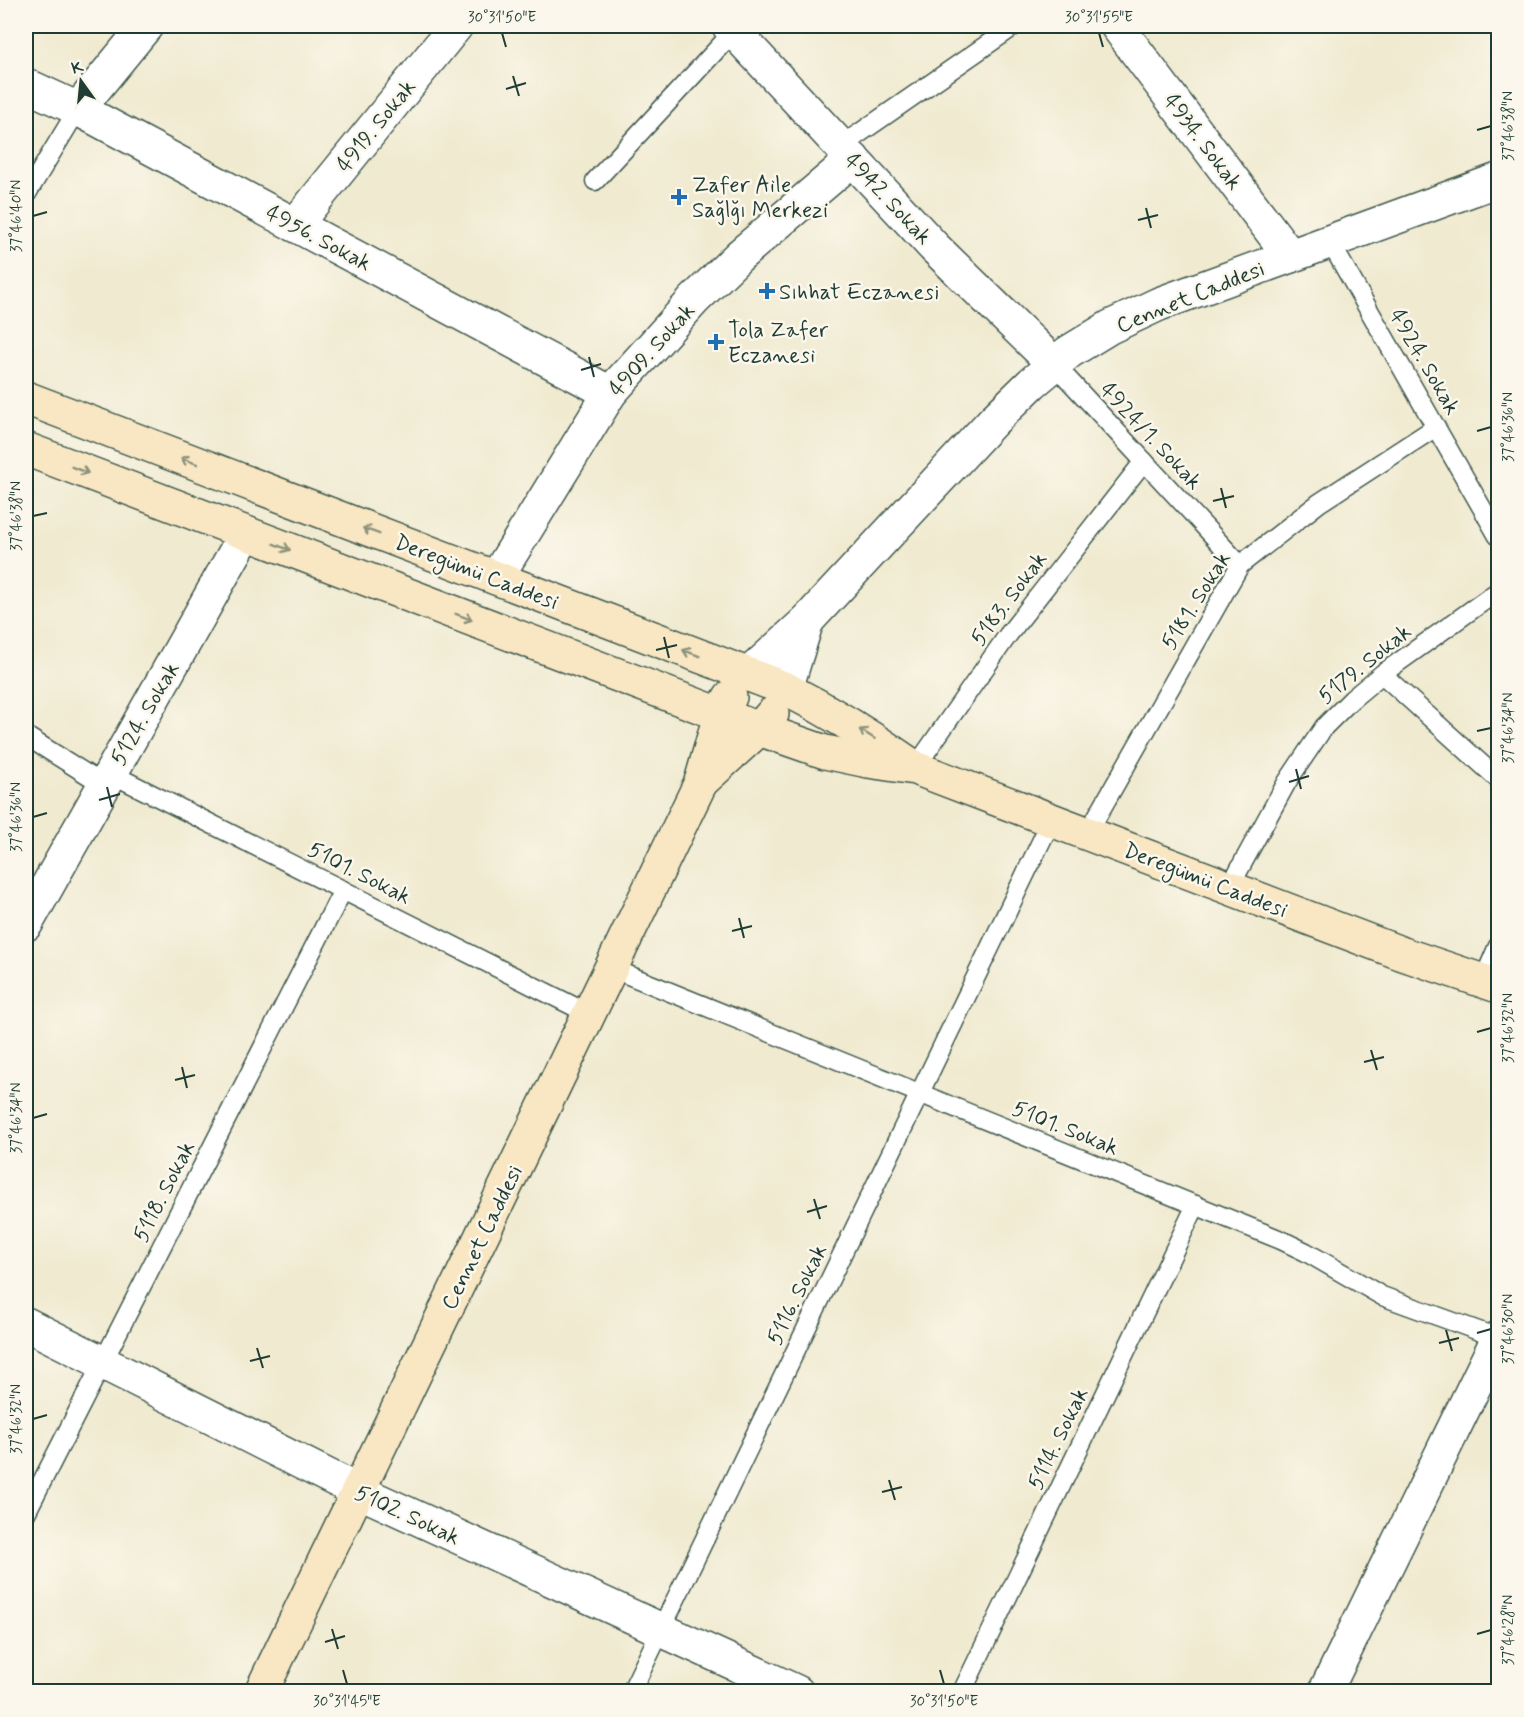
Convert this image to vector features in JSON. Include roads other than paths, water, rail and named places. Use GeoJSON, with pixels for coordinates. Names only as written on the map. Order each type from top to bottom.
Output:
{"type":"FeatureCollection","features":[{"type":"Feature","properties":{"kind":"main road","name":"Deregümü Caddesi"},"geometry":{"type":"LineString","coordinates":[[26,398],[786,689],[829,711],[915,768]]}},
{"type":"Feature","properties":{"kind":"main road","name":"Deregümü Caddesi"},"geometry":{"type":"LineString","coordinates":[[26,449],[720,715],[825,752],[915,768],[1403,954],[1491,983]]}},
{"type":"Feature","properties":{"kind":"main road","name":"Cennet Caddesi"},"geometry":{"type":"LineString","coordinates":[[261,1692],[701,782],[720,715],[733,692],[748,675]]}},
{"type":"Feature","properties":{"kind":"main road","name":"Cennet Caddesi"},"geometry":{"type":"LineString","coordinates":[[701,782],[759,729],[773,713],[786,689]]}},
{"type":"Feature","properties":{"kind":"street"},"geometry":{"type":"LineString","coordinates":[[78,109],[146,26]]}},
{"type":"Feature","properties":{"kind":"street","name":"4919. Sokak"},"geometry":{"type":"LineString","coordinates":[[295,225],[456,26]]}},
{"type":"Feature","properties":{"kind":"street","name":"4934. Sokak"},"geometry":{"type":"LineString","coordinates":[[1117,26],[1290,256]]}},
{"type":"Feature","properties":{"kind":"street","name":"4942. Sokak"},"geometry":{"type":"LineString","coordinates":[[731,28],[934,247],[1054,364]]}},
{"type":"Feature","properties":{"kind":"street","name":"4956. Sokak"},"geometry":{"type":"LineString","coordinates":[[26,85],[78,109],[610,393]]}},
{"type":"Feature","properties":{"kind":"street","name":"4909. Sokak"},"geometry":{"type":"LineString","coordinates":[[496,578],[610,393],[694,300],[847,153]]}},
{"type":"Feature","properties":{"kind":"street","name":"Cennet Caddesi"},"geometry":{"type":"LineString","coordinates":[[748,675],[807,621],[993,421],[1032,383],[1069,352],[1110,327],[1159,304],[1498,180]]}},
{"type":"Feature","properties":{"kind":"street","name":"5124. Sokak"},"geometry":{"type":"LineString","coordinates":[[26,924],[246,533]]}},
{"type":"Feature","properties":{"kind":"street","name":"Cennet Caddesi"},"geometry":{"type":"LineString","coordinates":[[786,689],[807,621]]}},
{"type":"Feature","properties":{"kind":"street","name":"5102. Sokak"},"geometry":{"type":"LineString","coordinates":[[26,1324],[358,1491],[797,1692]]}},
{"type":"Feature","properties":{"kind":"street"},"geometry":{"type":"LineString","coordinates":[[1325,1692],[1498,1338]]}},
{"type":"Feature","properties":{"kind":"lane","name":"4909. Sokak"},"geometry":{"type":"LineString","coordinates":[[847,153],[1014,26]]}},
{"type":"Feature","properties":{"kind":"lane"},"geometry":{"type":"LineString","coordinates":[[595,181],[731,28]]}},
{"type":"Feature","properties":{"kind":"lane"},"geometry":{"type":"LineString","coordinates":[[26,195],[78,109]]}},
{"type":"Feature","properties":{"kind":"lane","name":"4924. Sokak"},"geometry":{"type":"LineString","coordinates":[[1330,242],[1498,536]]}},
{"type":"Feature","properties":{"kind":"lane","name":"4924/1. Sokak"},"geometry":{"type":"LineString","coordinates":[[1054,364],[1240,565]]}},
{"type":"Feature","properties":{"kind":"lane","name":"5181. Sokak"},"geometry":{"type":"LineString","coordinates":[[1087,834],[1240,565],[1320,503],[1436,427]]}},
{"type":"Feature","properties":{"kind":"lane","name":"5183. Sokak"},"geometry":{"type":"LineString","coordinates":[[915,768],[1008,635],[1144,461]]}},
{"type":"Feature","properties":{"kind":"lane","name":"5179. Sokak"},"geometry":{"type":"LineString","coordinates":[[1229,888],[1287,782],[1324,727],[1382,674],[1498,591]]}},
{"type":"Feature","properties":{"kind":"lane"},"geometry":{"type":"LineString","coordinates":[[1382,674],[1498,779]]}},
{"type":"Feature","properties":{"kind":"lane","name":"5101. Sokak"},"geometry":{"type":"LineString","coordinates":[[26,736],[107,779],[343,890],[589,1014]]}},
{"type":"Feature","properties":{"kind":"lane","name":"5116. Sokak"},"geometry":{"type":"LineString","coordinates":[[631,1692],[1050,821]]}},
{"type":"Feature","properties":{"kind":"lane","name":"5118. Sokak"},"geometry":{"type":"LineString","coordinates":[[26,1514],[343,890]]}},
{"type":"Feature","properties":{"kind":"lane"},"geometry":{"type":"LineString","coordinates":[[1491,983],[1498,946]]}},
{"type":"Feature","properties":{"kind":"lane","name":"5101. Sokak"},"geometry":{"type":"LineString","coordinates":[[611,968],[1196,1205],[1306,1252],[1382,1296],[1498,1338]]}},
{"type":"Feature","properties":{"kind":"lane","name":"5114. Sokak"},"geometry":{"type":"LineString","coordinates":[[962,1692],[1196,1205]]}},
{"type":"Feature","properties":{"kind":"place","name":"Zafer Aile Sağlğı Merkezi"},"geometry":{"type":"Point","coordinates":[679,197]}},
{"type":"Feature","properties":{"kind":"place","name":"Sıhhat Eczanesi"},"geometry":{"type":"Point","coordinates":[767,291]}},
{"type":"Feature","properties":{"kind":"place","name":"Tola Zafer Eczanesi"},"geometry":{"type":"Point","coordinates":[716,342]}}]}
